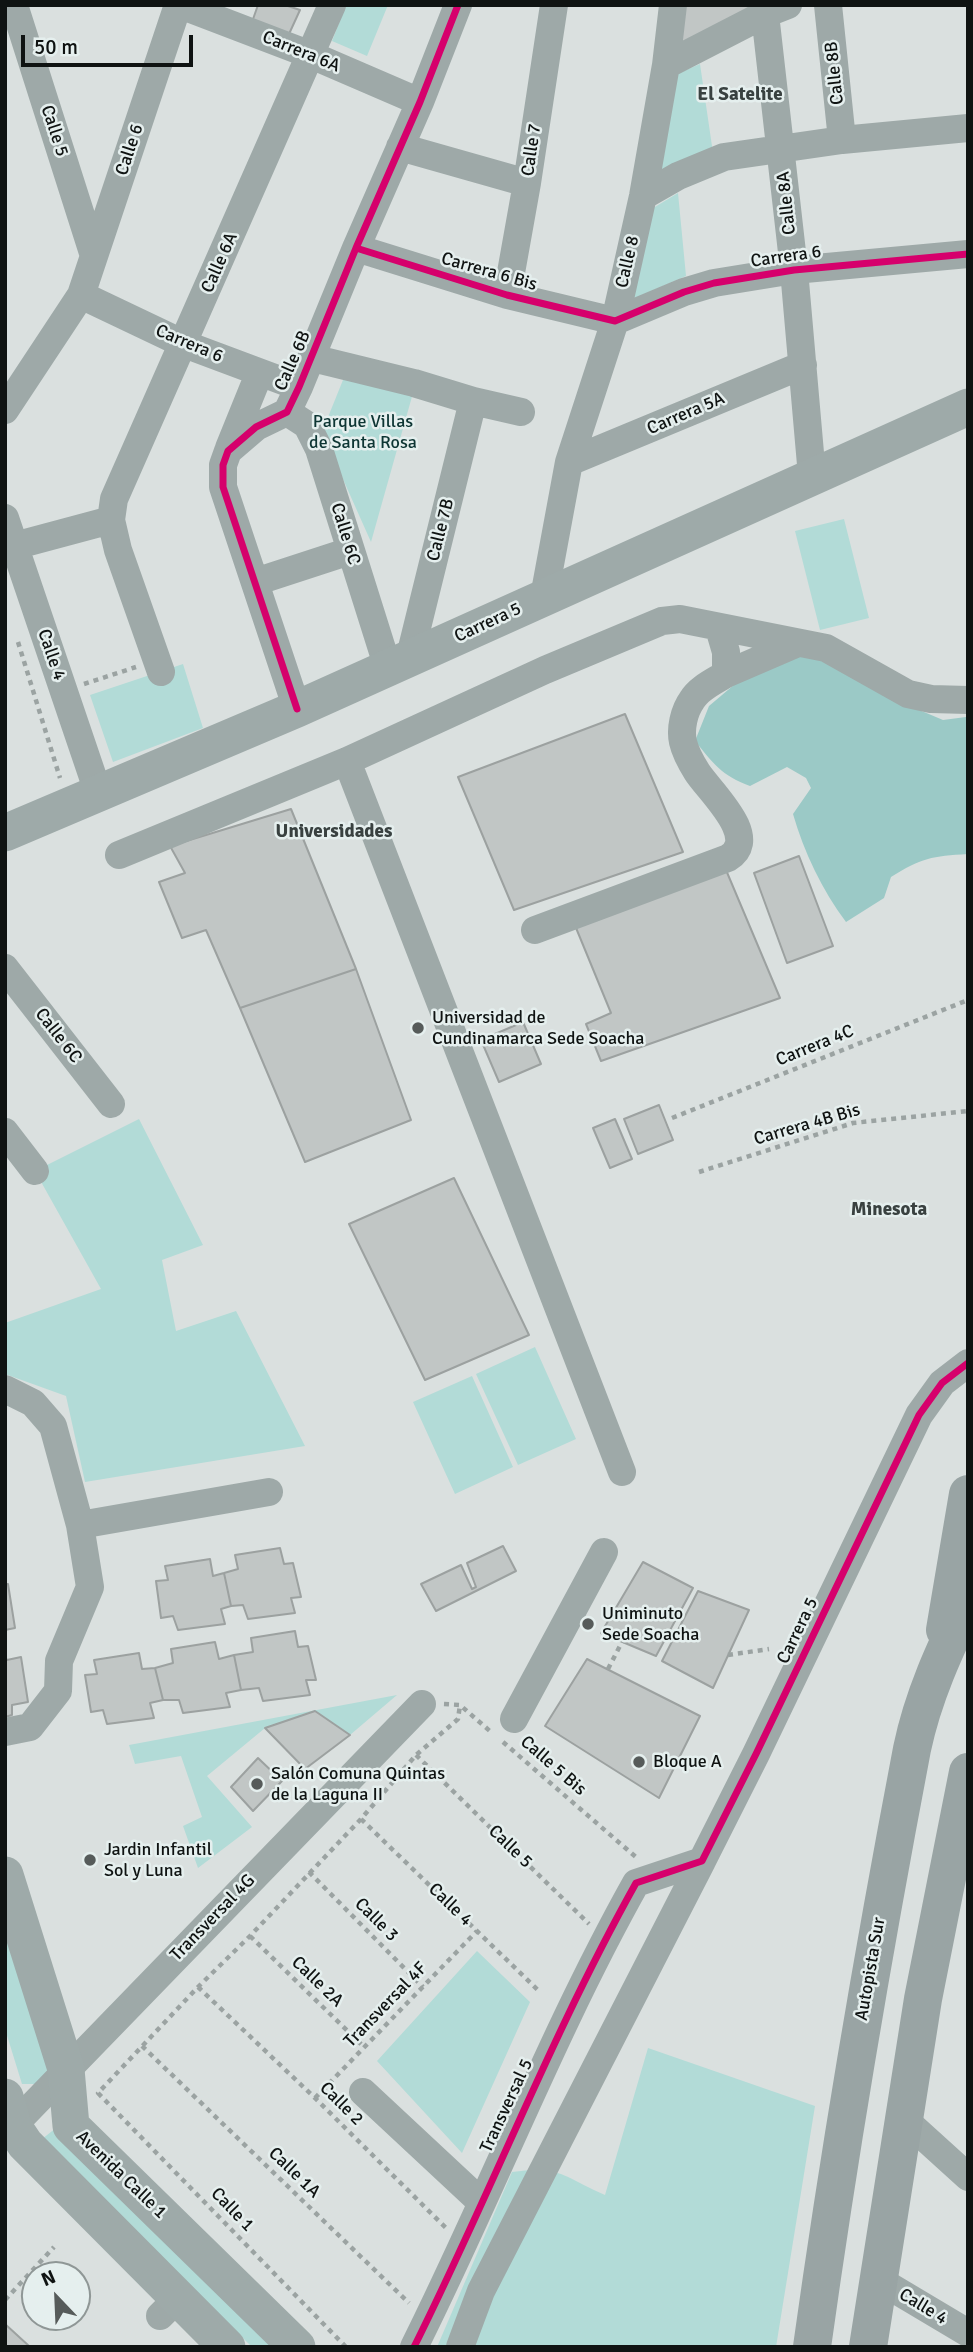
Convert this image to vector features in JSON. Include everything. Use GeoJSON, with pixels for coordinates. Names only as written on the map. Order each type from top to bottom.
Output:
{"type":"FeatureCollection","features":[{"type":"Feature","properties":{"kind":"highway"},"geometry":{"type":"LineString","coordinates":[[940,1657],[968,1494]]}},
{"type":"Feature","properties":{"kind":"highway","name":"Autopista Sur"},"geometry":{"type":"LineString","coordinates":[[812,2347],[836,2172],[868,1978],[915,1732],[940,1657],[968,1601]]}},
{"type":"Feature","properties":{"kind":"highway"},"geometry":{"type":"LineString","coordinates":[[868,2347],[923,1999],[962,1838],[968,1772]]}},
{"type":"Feature","properties":{"kind":"main road","name":"Carrera 5"},"geometry":{"type":"LineString","coordinates":[[5,833],[297,709],[968,407]]}},
{"type":"Feature","properties":{"kind":"main road","name":"Avenida Calle 1"},"geometry":{"type":"LineString","coordinates":[[5,1875],[66,2069],[71,2126],[297,2347]]}},
{"type":"Feature","properties":{"kind":"main road"},"geometry":{"type":"LineString","coordinates":[[8,2119],[25,2144],[169,2307],[228,2347]]}},
{"type":"Feature","properties":{"kind":"street","name":"Calle 5"},"geometry":{"type":"LineString","coordinates":[[14,5],[94,256]]}},
{"type":"Feature","properties":{"kind":"street","name":"Calle 6"},"geometry":{"type":"LineString","coordinates":[[5,410],[81,295],[179,5]]}},
{"type":"Feature","properties":{"kind":"street","name":"Carrera 6A"},"geometry":{"type":"LineString","coordinates":[[179,5],[311,55],[420,102]]}},
{"type":"Feature","properties":{"kind":"street","name":"Calle 6A"},"geometry":{"type":"LineString","coordinates":[[111,520],[114,499],[332,5]]}},
{"type":"Feature","properties":{"kind":"street","name":"Calle 6B"},"geometry":{"type":"LineString","coordinates":[[228,451],[293,400],[420,102],[458,5]]}},
{"type":"Feature","properties":{"kind":"street","name":"Calle 7"},"geometry":{"type":"LineString","coordinates":[[507,295],[554,5]]}},
{"type":"Feature","properties":{"kind":"street","name":"Calle 8"},"geometry":{"type":"LineString","coordinates":[[544,597],[569,462],[615,321],[643,196],[666,65],[673,5]]}},
{"type":"Feature","properties":{"kind":"street","name":"Calle 8B"},"geometry":{"type":"LineString","coordinates":[[828,5],[842,140]]}},
{"type":"Feature","properties":{"kind":"street"},"geometry":{"type":"LineString","coordinates":[[666,65],[777,10]]}},
{"type":"Feature","properties":{"kind":"street","name":"Calle 8A"},"geometry":{"type":"LineString","coordinates":[[777,10],[781,147],[812,476]]}},
{"type":"Feature","properties":{"kind":"street"},"geometry":{"type":"LineString","coordinates":[[643,196],[678,176],[724,157],[781,147],[968,128]]}},
{"type":"Feature","properties":{"kind":"street"},"geometry":{"type":"LineString","coordinates":[[400,147],[527,183]]}},
{"type":"Feature","properties":{"kind":"street","name":"Carrera 6 Bis"},"geometry":{"type":"LineString","coordinates":[[356,248],[507,295],[615,321]]}},
{"type":"Feature","properties":{"kind":"street","name":"Carrera 6"},"geometry":{"type":"LineString","coordinates":[[615,321],[684,292],[714,283],[794,270],[968,254]]}},
{"type":"Feature","properties":{"kind":"street","name":"Carrera 6"},"geometry":{"type":"LineString","coordinates":[[81,295],[184,344],[259,373],[293,400]]}},
{"type":"Feature","properties":{"kind":"street"},"geometry":{"type":"LineString","coordinates":[[312,358],[521,412]]}},
{"type":"Feature","properties":{"kind":"street","name":"Carrera 5A"},"geometry":{"type":"LineString","coordinates":[[569,462],[803,365]]}},
{"type":"Feature","properties":{"kind":"street"},"geometry":{"type":"LineString","coordinates":[[259,373],[223,465],[223,487],[297,709]]}},
{"type":"Feature","properties":{"kind":"street","name":"Calle 6C"},"geometry":{"type":"LineString","coordinates":[[293,400],[319,449],[350,551],[398,664]]}},
{"type":"Feature","properties":{"kind":"street","name":"Calle 7B"},"geometry":{"type":"LineString","coordinates":[[398,664],[472,401]]}},
{"type":"Feature","properties":{"kind":"street","name":"Calle 4"},"geometry":{"type":"LineString","coordinates":[[5,518],[98,792]]}},
{"type":"Feature","properties":{"kind":"street"},"geometry":{"type":"LineString","coordinates":[[14,546],[111,520],[118,550],[159,666]]}},
{"type":"Feature","properties":{"kind":"street"},"geometry":{"type":"LineString","coordinates":[[255,582],[350,551]]}},
{"type":"Feature","properties":{"kind":"street"},"geometry":{"type":"LineString","coordinates":[[119,856],[346,761],[545,670],[662,621],[680,619],[826,648],[908,694],[931,699],[968,700]]}},
{"type":"Feature","properties":{"kind":"street"},"geometry":{"type":"LineString","coordinates":[[719,628],[726,652],[726,674]]}},
{"type":"Feature","properties":{"kind":"street"},"geometry":{"type":"LineString","coordinates":[[534,930],[735,854],[739,848],[738,836],[725,804],[697,773],[683,743],[682,723],[692,700],[703,688],[726,674],[798,643]]}},
{"type":"Feature","properties":{"kind":"street"},"geometry":{"type":"LineString","coordinates":[[346,761],[622,1472]]}},
{"type":"Feature","properties":{"kind":"street","name":"Calle 6C"},"geometry":{"type":"LineString","coordinates":[[5,968],[111,1104]]}},
{"type":"Feature","properties":{"kind":"street"},"geometry":{"type":"LineString","coordinates":[[5,1132],[35,1171]]}},
{"type":"Feature","properties":{"kind":"street","name":"Carrera 5"},"geometry":{"type":"LineString","coordinates":[[460,2347],[481,2291],[762,1742],[919,1415],[943,1383],[968,1363]]}},
{"type":"Feature","properties":{"kind":"street"},"geometry":{"type":"LineString","coordinates":[[5,1389],[33,1403],[53,1426],[80,1525],[90,1587],[59,1661],[58,1691],[30,1727],[5,1732]]}},
{"type":"Feature","properties":{"kind":"street"},"geometry":{"type":"LineString","coordinates":[[80,1525],[269,1492]]}},
{"type":"Feature","properties":{"kind":"street"},"geometry":{"type":"LineString","coordinates":[[514,1718],[604,1552]]}},
{"type":"Feature","properties":{"kind":"street","name":"Transversal 4G"},"geometry":{"type":"LineString","coordinates":[[8,2119],[66,2069],[422,1704]]}},
{"type":"Feature","properties":{"kind":"street"},"geometry":{"type":"LineString","coordinates":[[636,1883],[702,1861]]}},
{"type":"Feature","properties":{"kind":"street","name":"Transversal 5"},"geometry":{"type":"LineString","coordinates":[[414,2347],[547,2056],[604,1939],[636,1883]]}},
{"type":"Feature","properties":{"kind":"street"},"geometry":{"type":"LineString","coordinates":[[363,2092],[481,2202]]}},
{"type":"Feature","properties":{"kind":"street"},"geometry":{"type":"LineString","coordinates":[[904,2119],[968,2178]]}},
{"type":"Feature","properties":{"kind":"street","name":"Calle 4"},"geometry":{"type":"LineString","coordinates":[[878,2280],[968,2333]]}},
{"type":"Feature","properties":{"kind":"path"},"geometry":{"type":"LineString","coordinates":[[17,639],[61,778],[50,783]]}},
{"type":"Feature","properties":{"kind":"path"},"geometry":{"type":"LineString","coordinates":[[64,691],[159,666]]}},
{"type":"Feature","properties":{"kind":"path"},"geometry":{"type":"LineString","coordinates":[[608,1669],[622,1642]]}},
{"type":"Feature","properties":{"kind":"path"},"geometry":{"type":"LineString","coordinates":[[728,1655],[769,1649]]}},
{"type":"Feature","properties":{"kind":"path"},"geometry":{"type":"LineString","coordinates":[[142,2046],[361,1819],[416,1755],[458,1719],[460,1704],[422,1704]]}},
{"type":"Feature","properties":{"kind":"path"},"geometry":{"type":"LineString","coordinates":[[5,2300],[54,2247]]}},
{"type":"Feature","properties":{"kind":"green space"},"geometry":{"type":"Polygon","coordinates":[[[346,5],[388,5],[367,56],[332,41],[346,5]]]}},
{"type":"Feature","properties":{"kind":"green space"},"geometry":{"type":"Polygon","coordinates":[[[700,64],[713,153],[652,174],[672,76],[700,64]]]}},
{"type":"Feature","properties":{"kind":"green space"},"geometry":{"type":"Polygon","coordinates":[[[678,193],[686,276],[626,302],[645,213],[678,193]]]}},
{"type":"Feature","properties":{"kind":"green space","name":"Parque Villas de Santa Rosa"},"geometry":{"type":"Polygon","coordinates":[[[345,375],[413,393],[371,542],[322,432],[345,375]]]}},
{"type":"Feature","properties":{"kind":"green space"},"geometry":{"type":"Polygon","coordinates":[[[844,519],[869,618],[820,630],[795,531],[844,519]]]}},
{"type":"Feature","properties":{"kind":"green space"},"geometry":{"type":"Polygon","coordinates":[[[183,664],[203,728],[113,762],[90,695],[183,664]]]}},
{"type":"Feature","properties":{"kind":"green space"},"geometry":{"type":"Polygon","coordinates":[[[139,1119],[203,1245],[162,1260],[176,1331],[236,1311],[305,1446],[85,1482],[66,1396],[5,1374],[5,1323],[101,1289],[35,1171],[139,1119]]]}},
{"type":"Feature","properties":{"kind":"green space"},"geometry":{"type":"Polygon","coordinates":[[[535,1347],[576,1439],[518,1465],[476,1374],[535,1347]]]}},
{"type":"Feature","properties":{"kind":"green space"},"geometry":{"type":"Polygon","coordinates":[[[472,1376],[513,1467],[455,1494],[413,1402],[472,1376]]]}},
{"type":"Feature","properties":{"kind":"green space"},"geometry":{"type":"Polygon","coordinates":[[[397,1695],[350,1735],[315,1711],[265,1728],[207,1776],[252,1827],[198,1868],[183,1826],[202,1817],[181,1756],[135,1764],[129,1745],[397,1695]]]}},
{"type":"Feature","properties":{"kind":"green space"},"geometry":{"type":"Polygon","coordinates":[[[5,1923],[50,2071],[37,2084],[22,2084],[5,2029],[5,1923]]]}},
{"type":"Feature","properties":{"kind":"green space"},"geometry":{"type":"Polygon","coordinates":[[[477,1951],[530,2002],[462,2153],[377,2061],[477,1951]]]}},
{"type":"Feature","properties":{"kind":"green space"},"geometry":{"type":"Polygon","coordinates":[[[648,2048],[815,2106],[776,2347],[437,2347],[512,2172],[552,2171],[605,2195],[648,2048]]]}},
{"type":"Feature","properties":{"kind":"green space"},"geometry":{"type":"Polygon","coordinates":[[[56,2128],[278,2347],[252,2347],[42,2139],[56,2128]]]}},
{"type":"Feature","properties":{"kind":"shaded area"},"geometry":{"type":"Polygon","coordinates":[[[825,650],[905,704],[943,720],[966,717],[968,854],[927,859],[901,871],[891,877],[884,898],[846,922],[815,870],[793,814],[811,788],[806,778],[787,767],[750,786],[725,773],[695,741],[709,706],[748,673],[776,657],[825,650]]]}},
{"type":"Feature","properties":{"kind":"building"},"geometry":{"type":"Polygon","coordinates":[[[258,5],[285,5],[300,10],[289,34],[252,22],[258,5]]]}},
{"type":"Feature","properties":{"kind":"building"},"geometry":{"type":"Polygon","coordinates":[[[677,5],[768,5],[678,46],[677,5]]]}},
{"type":"Feature","properties":{"kind":"building"},"geometry":{"type":"Polygon","coordinates":[[[625,714],[683,852],[514,910],[458,777],[625,714]]]}},
{"type":"Feature","properties":{"kind":"building"},"geometry":{"type":"Polygon","coordinates":[[[291,809],[356,969],[240,1008],[206,930],[182,938],[159,882],[185,873],[170,846],[291,809]]]}},
{"type":"Feature","properties":{"kind":"building"},"geometry":{"type":"Polygon","coordinates":[[[799,856],[833,946],[787,963],[754,873],[799,856]]]}},
{"type":"Feature","properties":{"kind":"building"},"geometry":{"type":"Polygon","coordinates":[[[726,870],[780,998],[601,1061],[586,1024],[611,1013],[574,923],[726,870]]]}},
{"type":"Feature","properties":{"kind":"building"},"geometry":{"type":"Polygon","coordinates":[[[356,969],[411,1120],[305,1162],[240,1008],[356,969]]]}},
{"type":"Feature","properties":{"kind":"building"},"geometry":{"type":"Polygon","coordinates":[[[523,1022],[541,1064],[499,1082],[481,1040],[523,1022]]]}},
{"type":"Feature","properties":{"kind":"building"},"geometry":{"type":"Polygon","coordinates":[[[659,1105],[673,1140],[638,1154],[624,1119],[659,1105]]]}},
{"type":"Feature","properties":{"kind":"building"},"geometry":{"type":"Polygon","coordinates":[[[615,1119],[632,1159],[610,1168],[593,1128],[615,1119]]]}},
{"type":"Feature","properties":{"kind":"building"},"geometry":{"type":"Polygon","coordinates":[[[454,1178],[529,1335],[425,1380],[349,1224],[454,1178]]]}},
{"type":"Feature","properties":{"kind":"building"},"geometry":{"type":"Polygon","coordinates":[[[503,1546],[516,1571],[436,1611],[421,1584],[461,1565],[472,1589],[476,1587],[467,1563],[503,1546]]]}},
{"type":"Feature","properties":{"kind":"building"},"geometry":{"type":"Polygon","coordinates":[[[280,1548],[284,1564],[293,1563],[301,1597],[291,1598],[295,1613],[248,1619],[243,1605],[231,1606],[224,1573],[238,1569],[235,1555],[280,1548]]]}},
{"type":"Feature","properties":{"kind":"building"},"geometry":{"type":"Polygon","coordinates":[[[210,1559],[213,1576],[224,1573],[231,1606],[221,1609],[225,1624],[178,1630],[173,1616],[161,1618],[156,1581],[168,1580],[165,1566],[210,1559]]]}},
{"type":"Feature","properties":{"kind":"building"},"geometry":{"type":"Polygon","coordinates":[[[643,1562],[693,1588],[656,1656],[601,1633],[643,1562]]]}},
{"type":"Feature","properties":{"kind":"building"},"geometry":{"type":"Polygon","coordinates":[[[5,1584],[8,1584],[15,1628],[5,1630],[5,1584]]]}},
{"type":"Feature","properties":{"kind":"building"},"geometry":{"type":"Polygon","coordinates":[[[698,1591],[749,1610],[713,1688],[662,1661],[698,1591]]]}},
{"type":"Feature","properties":{"kind":"building"},"geometry":{"type":"Polygon","coordinates":[[[295,1631],[298,1647],[308,1646],[316,1680],[306,1680],[310,1695],[263,1701],[259,1688],[241,1690],[234,1655],[253,1652],[251,1638],[295,1631]]]}},
{"type":"Feature","properties":{"kind":"building"},"geometry":{"type":"Polygon","coordinates":[[[215,1642],[219,1659],[234,1655],[241,1690],[226,1693],[230,1707],[183,1713],[179,1700],[163,1700],[155,1668],[173,1663],[171,1649],[215,1642]]]}},
{"type":"Feature","properties":{"kind":"building"},"geometry":{"type":"Polygon","coordinates":[[[139,1653],[142,1669],[155,1668],[163,1700],[150,1703],[154,1718],[107,1724],[103,1710],[91,1712],[85,1675],[97,1674],[94,1660],[139,1653]]]}},
{"type":"Feature","properties":{"kind":"building"},"geometry":{"type":"Polygon","coordinates":[[[5,1657],[7,1660],[21,1657],[28,1702],[12,1705],[12,1715],[5,1717],[5,1657]]]}},
{"type":"Feature","properties":{"kind":"building","name":"Bloque A"},"geometry":{"type":"Polygon","coordinates":[[[587,1659],[700,1716],[659,1798],[545,1726],[587,1659]]]}},
{"type":"Feature","properties":{"kind":"building"},"geometry":{"type":"Polygon","coordinates":[[[315,1711],[350,1735],[305,1769],[265,1728],[315,1711]]]}},
{"type":"Feature","properties":{"kind":"building","name":"Salón Comuna Quintas de la Laguna II"},"geometry":{"type":"Polygon","coordinates":[[[258,1758],[282,1781],[253,1811],[231,1787],[258,1758]]]}},
{"type":"Feature","properties":{"kind":"building"},"geometry":{"type":"Polygon","coordinates":[[[5,2324],[29,2346],[29,2347],[5,2347],[5,2324]]]}},
{"type":"Feature","properties":{"kind":"cycle path"},"geometry":{"type":"LineString","coordinates":[[297,709],[223,487],[223,465],[228,451],[256,427],[287,412],[420,102],[458,5]]}},
{"type":"Feature","properties":{"kind":"cycle path"},"geometry":{"type":"LineString","coordinates":[[356,248],[507,295],[615,321],[684,292],[714,283],[794,270],[968,254]]}},
{"type":"Feature","properties":{"kind":"cycle path"},"geometry":{"type":"LineString","coordinates":[[414,2347],[549,2055],[636,1883],[702,1861],[919,1415],[942,1383],[968,1363]]}},
{"type":"Feature","properties":{"kind":"place","name":"Universidad de Cundinamarca Sede Soacha"},"geometry":{"type":"Point","coordinates":[418,1028]}},
{"type":"Feature","properties":{"kind":"place","name":"Uniminuto Sede Soacha"},"geometry":{"type":"Point","coordinates":[588,1624]}},
{"type":"Feature","properties":{"kind":"place","name":"Bloque A"},"geometry":{"type":"Point","coordinates":[639,1762]}},
{"type":"Feature","properties":{"kind":"place","name":"Salón Comuna Quintas de la Laguna II"},"geometry":{"type":"Point","coordinates":[257,1784]}},
{"type":"Feature","properties":{"kind":"place","name":"Jardin Infantil Sol y Luna"},"geometry":{"type":"Point","coordinates":[90,1860]}},
{"type":"Feature","properties":{"kind":"district","name":"El Satelite"},"geometry":{"type":"Point","coordinates":[740,95]}},
{"type":"Feature","properties":{"kind":"district","name":"Universidades"},"geometry":{"type":"Point","coordinates":[334,832]}},
{"type":"Feature","properties":{"kind":"district","name":"Minesota"},"geometry":{"type":"Point","coordinates":[889,1210]}}]}
